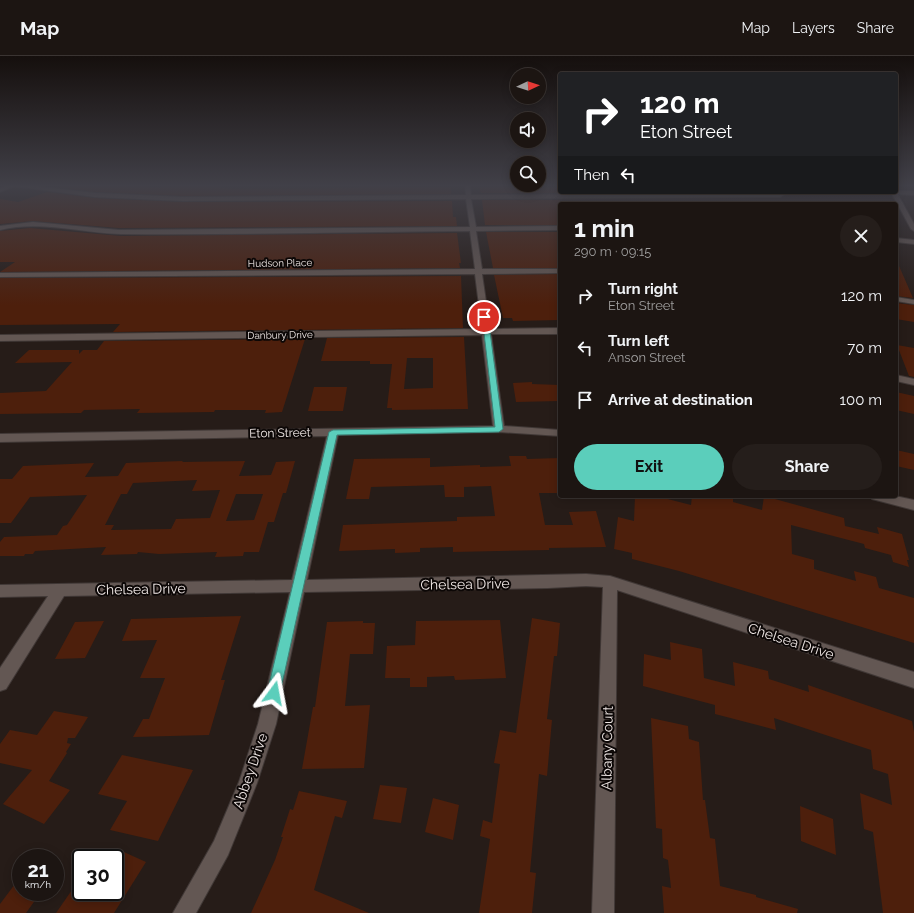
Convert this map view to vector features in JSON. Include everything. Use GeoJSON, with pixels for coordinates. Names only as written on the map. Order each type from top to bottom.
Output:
{"type":"FeatureCollection","features":[{"type":"Feature","properties":{"kind":"street"},"geometry":{"type":"LineString","coordinates":[[0,228],[13,225]]}},
{"type":"Feature","properties":{"kind":"street"},"geometry":{"type":"LineString","coordinates":[[46,225],[119,232],[558,228]]}},
{"type":"Feature","properties":{"kind":"street"},"geometry":{"type":"LineString","coordinates":[[473,225],[499,429]]}},
{"type":"Feature","properties":{"kind":"street"},"geometry":{"type":"LineString","coordinates":[[898,240],[914,242]]}},
{"type":"Feature","properties":{"kind":"street","name":"Hudson Place"},"geometry":{"type":"LineString","coordinates":[[0,275],[558,271]]}},
{"type":"Feature","properties":{"kind":"street"},"geometry":{"type":"LineString","coordinates":[[898,299],[914,302]]}},
{"type":"Feature","properties":{"kind":"street","name":"Danbury Drive"},"geometry":{"type":"LineString","coordinates":[[0,338],[558,331]]}},
{"type":"Feature","properties":{"kind":"street"},"geometry":{"type":"LineString","coordinates":[[898,378],[914,382]]}},
{"type":"Feature","properties":{"kind":"street","name":"Eton Street"},"geometry":{"type":"LineString","coordinates":[[0,438],[499,429],[558,433]]}},
{"type":"Feature","properties":{"kind":"street","name":"Abbey Drive"},"geometry":{"type":"LineString","coordinates":[[184,913],[221,848],[248,783],[266,724],[333,432]]}},
{"type":"Feature","properties":{"kind":"street"},"geometry":{"type":"LineString","coordinates":[[884,498],[914,505]]}},
{"type":"Feature","properties":{"kind":"street","name":"Chelsea Drive"},"geometry":{"type":"LineString","coordinates":[[0,591],[540,583],[586,580],[610,582],[914,680]]}},
{"type":"Feature","properties":{"kind":"street","name":"Albany Court"},"geometry":{"type":"LineString","coordinates":[[603,913],[610,582]]}},
{"type":"Feature","properties":{"kind":"street"},"geometry":{"type":"LineString","coordinates":[[0,683],[60,590]]}},
{"type":"Feature","properties":{"kind":"building"},"geometry":{"type":"Polygon","coordinates":[[[82,225],[457,226],[119,228],[82,225]]]}},
{"type":"Feature","properties":{"kind":"building"},"geometry":{"type":"Polygon","coordinates":[[[30,228],[121,236],[457,233],[461,263],[459,263],[460,268],[0,272],[15,262],[0,262],[0,231],[30,228]]]}},
{"type":"Feature","properties":{"kind":"building"},"geometry":{"type":"Polygon","coordinates":[[[486,232],[558,232],[558,268],[493,268],[486,232]]]}},
{"type":"Feature","properties":{"kind":"building"},"geometry":{"type":"Polygon","coordinates":[[[898,264],[913,298],[898,296],[898,264]]]}},
{"type":"Feature","properties":{"kind":"building"},"geometry":{"type":"Polygon","coordinates":[[[558,274],[558,320],[513,321],[512,318],[503,318],[494,275],[558,274]]]}},
{"type":"Feature","properties":{"kind":"building"},"geometry":{"type":"Polygon","coordinates":[[[461,276],[463,328],[113,332],[120,324],[0,325],[0,278],[461,276]]]}},
{"type":"Feature","properties":{"kind":"building"},"geometry":{"type":"Polygon","coordinates":[[[898,303],[914,305],[914,322],[898,319],[898,303]]]}},
{"type":"Feature","properties":{"kind":"building"},"geometry":{"type":"Polygon","coordinates":[[[464,337],[468,409],[392,410],[392,408],[387,408],[392,364],[370,364],[370,361],[321,361],[327,338],[464,337]],[[407,358],[404,389],[433,388],[433,358],[407,358]]]}},
{"type":"Feature","properties":{"kind":"building"},"geometry":{"type":"Polygon","coordinates":[[[305,339],[282,412],[265,413],[266,410],[215,410],[214,412],[137,413],[140,409],[84,410],[81,413],[0,414],[0,393],[46,391],[72,362],[15,363],[29,350],[79,350],[79,354],[83,350],[97,350],[104,341],[305,339]]]}},
{"type":"Feature","properties":{"kind":"building"},"geometry":{"type":"Polygon","coordinates":[[[898,345],[914,348],[914,377],[909,376],[898,345]]]}},
{"type":"Feature","properties":{"kind":"building"},"geometry":{"type":"Polygon","coordinates":[[[532,382],[532,384],[558,385],[558,401],[516,402],[513,383],[532,382]]]}},
{"type":"Feature","properties":{"kind":"building"},"geometry":{"type":"Polygon","coordinates":[[[314,387],[347,387],[343,411],[308,411],[314,387]]]}},
{"type":"Feature","properties":{"kind":"building"},"geometry":{"type":"Polygon","coordinates":[[[898,392],[914,396],[914,414],[898,410],[898,392]]]}},
{"type":"Feature","properties":{"kind":"building"},"geometry":{"type":"Polygon","coordinates":[[[898,450],[914,454],[914,470],[898,466],[898,450]]]}},
{"type":"Feature","properties":{"kind":"building"},"geometry":{"type":"Polygon","coordinates":[[[509,456],[526,456],[527,459],[558,458],[558,493],[539,493],[545,525],[573,525],[569,512],[596,511],[606,547],[453,552],[453,547],[420,548],[420,552],[395,553],[395,549],[339,551],[343,525],[457,521],[457,517],[495,516],[491,486],[464,487],[464,497],[445,497],[444,485],[371,487],[369,499],[346,499],[354,459],[430,458],[430,467],[480,465],[480,467],[511,466],[509,456]]]}},
{"type":"Feature","properties":{"kind":"building"},"geometry":{"type":"Polygon","coordinates":[[[245,461],[239,476],[271,475],[276,462],[295,461],[286,493],[283,493],[274,522],[268,522],[259,552],[244,552],[243,556],[215,557],[217,552],[159,554],[138,552],[137,554],[101,555],[106,547],[35,551],[33,554],[25,554],[24,556],[0,556],[0,542],[4,537],[57,535],[63,526],[67,525],[87,495],[30,497],[11,523],[0,523],[0,479],[12,479],[23,466],[94,463],[85,477],[118,476],[126,463],[245,461]],[[197,480],[133,483],[127,494],[121,494],[105,525],[114,525],[111,530],[171,529],[176,519],[210,518],[220,490],[192,491],[197,480]],[[236,494],[226,521],[254,520],[263,494],[236,494]]]}},
{"type":"Feature","properties":{"kind":"building"},"geometry":{"type":"Polygon","coordinates":[[[635,498],[664,498],[691,505],[692,498],[733,498],[733,502],[762,510],[764,498],[771,498],[844,518],[845,526],[879,534],[877,527],[902,534],[909,560],[907,560],[909,567],[893,562],[891,555],[865,548],[864,544],[791,525],[792,554],[814,560],[814,569],[856,581],[854,571],[876,577],[879,588],[914,598],[914,643],[679,571],[632,559],[632,553],[614,549],[618,517],[634,521],[635,498]]]}},
{"type":"Feature","properties":{"kind":"building"},"geometry":{"type":"Polygon","coordinates":[[[241,616],[221,680],[225,680],[209,735],[133,737],[143,719],[149,719],[165,678],[140,678],[157,640],[122,641],[131,619],[241,616]]]}},
{"type":"Feature","properties":{"kind":"building"},"geometry":{"type":"Polygon","coordinates":[[[532,618],[560,623],[557,656],[554,656],[547,719],[552,720],[547,776],[539,774],[530,872],[536,873],[532,913],[479,913],[490,839],[480,836],[483,820],[492,823],[500,764],[494,763],[500,730],[516,733],[532,618]]]}},
{"type":"Feature","properties":{"kind":"building"},"geometry":{"type":"Polygon","coordinates":[[[500,620],[506,678],[455,680],[454,676],[427,677],[427,687],[410,687],[410,678],[385,678],[387,646],[415,645],[416,621],[500,620]]]}},
{"type":"Feature","properties":{"kind":"building"},"geometry":{"type":"Polygon","coordinates":[[[104,621],[85,658],[55,659],[75,622],[104,621]]]}},
{"type":"Feature","properties":{"kind":"building"},"geometry":{"type":"Polygon","coordinates":[[[363,621],[363,623],[375,623],[373,654],[350,654],[345,706],[370,705],[364,768],[302,769],[313,707],[315,707],[327,622],[363,621]]]}},
{"type":"Feature","properties":{"kind":"building"},"geometry":{"type":"Polygon","coordinates":[[[670,642],[702,649],[704,678],[735,686],[733,662],[768,671],[769,679],[809,692],[808,685],[912,721],[914,732],[914,913],[883,913],[873,832],[864,829],[860,793],[892,805],[888,774],[873,769],[871,750],[774,718],[776,730],[715,714],[715,705],[643,686],[644,654],[671,660],[670,642]]]}},
{"type":"Feature","properties":{"kind":"building"},"geometry":{"type":"Polygon","coordinates":[[[54,711],[88,717],[75,738],[68,738],[67,743],[71,744],[49,781],[70,790],[44,824],[3,804],[32,770],[0,763],[0,744],[10,730],[37,735],[54,711]]]}},
{"type":"Feature","properties":{"kind":"building"},"geometry":{"type":"Polygon","coordinates":[[[651,718],[688,726],[689,739],[699,742],[703,800],[705,800],[710,838],[715,839],[720,886],[756,895],[756,897],[798,909],[797,913],[664,913],[662,886],[671,888],[668,860],[663,858],[662,829],[656,828],[651,718]]]}},
{"type":"Feature","properties":{"kind":"building"},"geometry":{"type":"Polygon","coordinates":[[[122,755],[193,770],[158,841],[110,830],[127,801],[98,794],[122,755]]]}},
{"type":"Feature","properties":{"kind":"building"},"geometry":{"type":"Polygon","coordinates":[[[380,785],[407,788],[401,823],[373,819],[380,785]]]}},
{"type":"Feature","properties":{"kind":"building"},"geometry":{"type":"Polygon","coordinates":[[[299,791],[347,801],[342,818],[335,816],[314,890],[369,913],[251,913],[275,860],[290,809],[293,810],[299,791]]]}},
{"type":"Feature","properties":{"kind":"building"},"geometry":{"type":"Polygon","coordinates":[[[433,798],[459,805],[453,840],[425,832],[433,798]]]}},
{"type":"Feature","properties":{"kind":"building"},"geometry":{"type":"Polygon","coordinates":[[[800,806],[833,819],[836,855],[801,841],[800,806]]]}},
{"type":"Feature","properties":{"kind":"building"},"geometry":{"type":"Polygon","coordinates":[[[124,852],[146,862],[124,897],[124,852]]]}},
{"type":"Feature","properties":{"kind":"building"},"geometry":{"type":"Polygon","coordinates":[[[12,888],[12,901],[35,901],[26,913],[0,913],[0,904],[12,888]]]}},
{"type":"Feature","properties":{"kind":"building"},"geometry":{"type":"Polygon","coordinates":[[[72,890],[72,901],[122,901],[114,913],[56,913],[72,890]]]}},
{"type":"Feature","properties":{"kind":"route"},"geometry":{"type":"LineString","coordinates":[[274,693],[333,432],[499,429],[484,317]]}}]}
